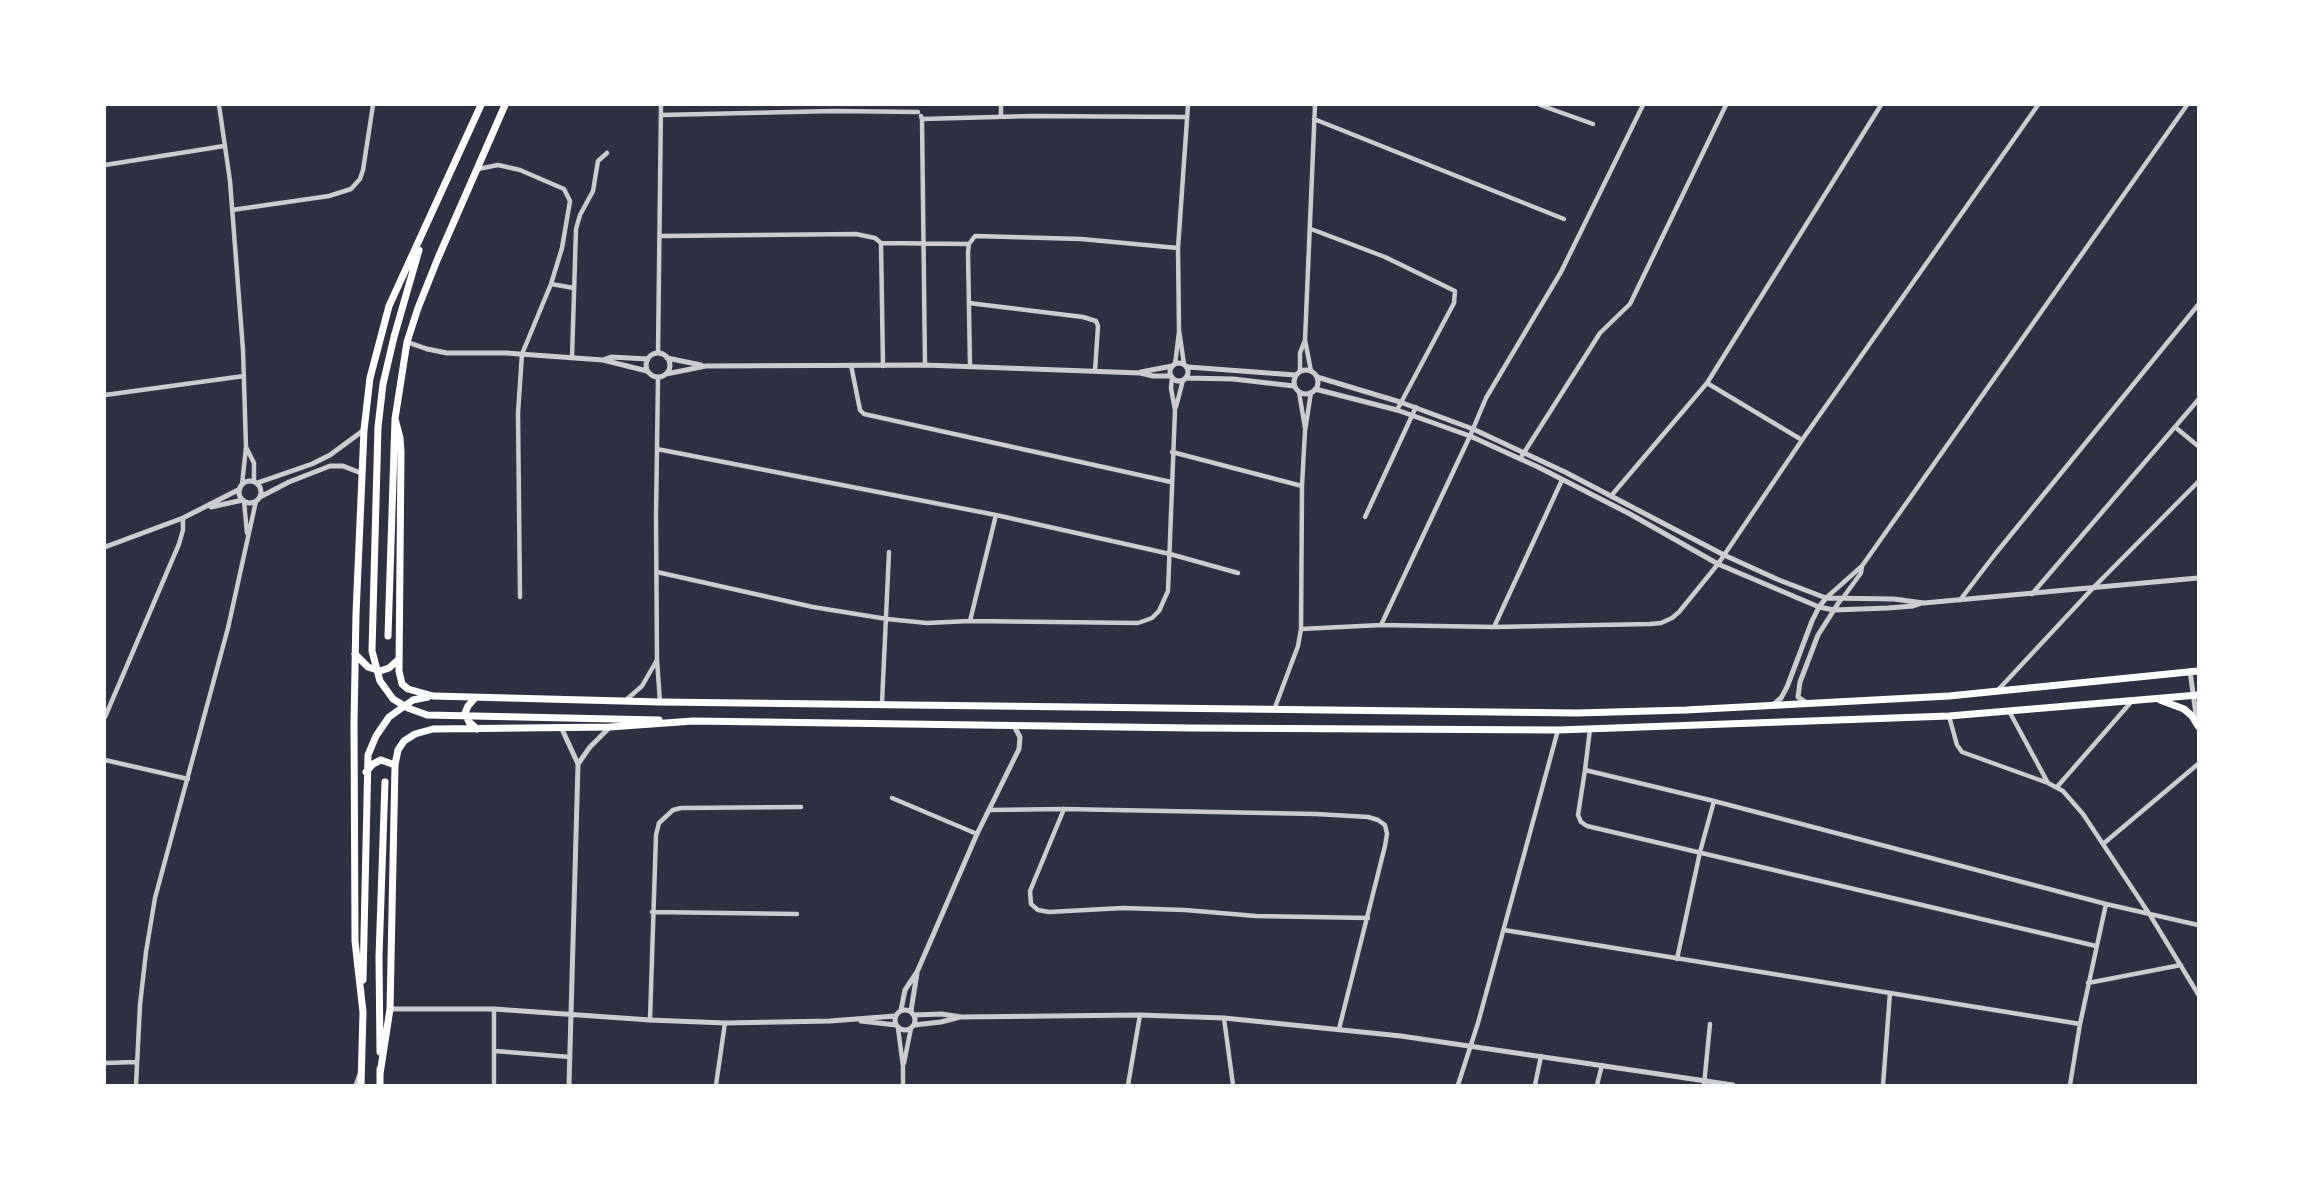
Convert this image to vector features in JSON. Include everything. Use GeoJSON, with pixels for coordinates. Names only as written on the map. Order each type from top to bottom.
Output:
{"type":"FeatureCollection","features":[{"type":"Feature","properties":{"kind":"main road"},"geometry":{"type":"LineString","coordinates":[[363,1011],[355,941],[355,654],[361,473],[370,378],[385,317],[481,105]]}},
{"type":"Feature","properties":{"kind":"main road"},"geometry":{"type":"LineString","coordinates":[[387,636],[395,419],[407,342],[418,308],[505,105]]}},
{"type":"Feature","properties":{"kind":"main road"},"geometry":{"type":"LineString","coordinates":[[425,227],[393,337],[383,384],[378,428],[372,651],[380,681],[393,699],[408,708],[428,715],[1014,726],[1558,730],[1949,716],[2196,695]]}},
{"type":"Feature","properties":{"kind":"main road"},"geometry":{"type":"LineString","coordinates":[[395,419],[401,452],[399,672],[402,684],[414,693],[433,696],[660,702],[1577,713],[1809,704],[1998,691],[2194,671]]}},
{"type":"Feature","properties":{"kind":"main road"},"geometry":{"type":"LineString","coordinates":[[355,654],[368,667],[380,670],[389,668],[399,659]]}},
{"type":"Feature","properties":{"kind":"main road"},"geometry":{"type":"LineString","coordinates":[[361,1085],[368,755],[376,736],[389,717],[413,700],[433,696]]}},
{"type":"Feature","properties":{"kind":"main road"},"geometry":{"type":"LineString","coordinates":[[475,698],[465,713],[469,722],[478,730]]}},
{"type":"Feature","properties":{"kind":"main road"},"geometry":{"type":"LineString","coordinates":[[2154,698],[2184,709],[2198,726]]}},
{"type":"Feature","properties":{"kind":"main road"},"geometry":{"type":"LineString","coordinates":[[380,1074],[390,1009],[395,765],[398,750],[404,741],[415,734],[433,729],[610,727],[693,721]]}},
{"type":"Feature","properties":{"kind":"main road"},"geometry":{"type":"LineString","coordinates":[[366,772],[373,764],[381,760],[395,765]]}},
{"type":"Feature","properties":{"kind":"main road"},"geometry":{"type":"LineString","coordinates":[[380,1085],[380,956],[385,782]]}},
{"type":"Feature","properties":{"kind":"street"},"geometry":{"type":"LineString","coordinates":[[219,105],[232,210],[244,376],[246,447],[241,487],[247,536]]}},
{"type":"Feature","properties":{"kind":"street"},"geometry":{"type":"LineString","coordinates":[[232,210],[329,196],[351,189],[360,179],[363,170],[373,105]]}},
{"type":"Feature","properties":{"kind":"street"},"geometry":{"type":"LineString","coordinates":[[658,353],[661,105]]}},
{"type":"Feature","properties":{"kind":"street"},"geometry":{"type":"LineString","coordinates":[[834,105],[834,111]]}},
{"type":"Feature","properties":{"kind":"street"},"geometry":{"type":"LineString","coordinates":[[918,105],[918,112],[922,119],[925,365]]}},
{"type":"Feature","properties":{"kind":"street"},"geometry":{"type":"LineString","coordinates":[[1001,105],[1001,116]]}},
{"type":"Feature","properties":{"kind":"street"},"geometry":{"type":"LineString","coordinates":[[1175,410],[1171,388],[1179,330],[1178,248],[1188,105]]}},
{"type":"Feature","properties":{"kind":"street"},"geometry":{"type":"LineString","coordinates":[[1315,105],[1305,340],[1311,371],[1317,378],[1401,402],[1473,429],[1611,496],[1724,555],[1826,598],[1894,599],[1924,603]]}},
{"type":"Feature","properties":{"kind":"street"},"geometry":{"type":"LineString","coordinates":[[1540,105],[1593,124]]}},
{"type":"Feature","properties":{"kind":"street"},"geometry":{"type":"LineString","coordinates":[[1381,626],[1486,398],[1561,272],[1643,105]]}},
{"type":"Feature","properties":{"kind":"street"},"geometry":{"type":"LineString","coordinates":[[1520,459],[1600,333],[1630,304],[1726,105]]}},
{"type":"Feature","properties":{"kind":"street"},"geometry":{"type":"LineString","coordinates":[[1611,496],[1707,382],[1881,105]]}},
{"type":"Feature","properties":{"kind":"street"},"geometry":{"type":"LineString","coordinates":[[1301,629],[1661,622],[1679,612],[1718,564],[1802,440],[2038,105]]}},
{"type":"Feature","properties":{"kind":"street"},"geometry":{"type":"LineString","coordinates":[[1772,706],[1781,699],[1787,687],[1819,607],[1862,566],[2187,105]]}},
{"type":"Feature","properties":{"kind":"street"},"geometry":{"type":"LineString","coordinates":[[661,115],[834,111],[918,112]]}},
{"type":"Feature","properties":{"kind":"street"},"geometry":{"type":"LineString","coordinates":[[922,119],[1001,116],[1186,117]]}},
{"type":"Feature","properties":{"kind":"street"},"geometry":{"type":"LineString","coordinates":[[1314,119],[1564,219]]}},
{"type":"Feature","properties":{"kind":"street"},"geometry":{"type":"LineString","coordinates":[[105,165],[224,146]]}},
{"type":"Feature","properties":{"kind":"street"},"geometry":{"type":"LineString","coordinates":[[572,358],[577,222],[593,191],[598,161],[607,153]]}},
{"type":"Feature","properties":{"kind":"street"},"geometry":{"type":"LineString","coordinates":[[477,169],[491,165],[505,166],[560,186],[567,192],[570,201],[567,227],[551,284],[522,354],[518,413],[520,597]]}},
{"type":"Feature","properties":{"kind":"street"},"geometry":{"type":"LineString","coordinates":[[1311,229],[1385,257],[1455,291],[1454,303],[1397,410]]}},
{"type":"Feature","properties":{"kind":"street"},"geometry":{"type":"LineString","coordinates":[[661,236],[856,234],[875,238],[881,243],[969,244]]}},
{"type":"Feature","properties":{"kind":"street"},"geometry":{"type":"LineString","coordinates":[[970,366],[969,244],[975,236],[1081,239],[1178,248]]}},
{"type":"Feature","properties":{"kind":"street"},"geometry":{"type":"LineString","coordinates":[[881,243],[883,366]]}},
{"type":"Feature","properties":{"kind":"street"},"geometry":{"type":"LineString","coordinates":[[551,284],[574,288]]}},
{"type":"Feature","properties":{"kind":"street"},"geometry":{"type":"LineString","coordinates":[[969,303],[1083,317],[1096,321],[1098,326],[1095,371]]}},
{"type":"Feature","properties":{"kind":"street"},"geometry":{"type":"LineString","coordinates":[[1960,600],[2198,305]]}},
{"type":"Feature","properties":{"kind":"street"},"geometry":{"type":"LineString","coordinates":[[657,572],[813,608],[927,623],[970,621],[1138,623],[1152,618],[1164,604],[1168,591],[1175,410],[1185,379],[1186,366],[1179,330]]}},
{"type":"Feature","properties":{"kind":"street"},"geometry":{"type":"LineString","coordinates":[[1294,386],[1300,353],[1305,340]]}},
{"type":"Feature","properties":{"kind":"street"},"geometry":{"type":"LineString","coordinates":[[407,342],[447,353],[522,354],[603,360],[647,370],[653,376],[658,377],[706,366],[925,365],[1140,372],[1153,376],[1172,376],[1179,381],[1233,379],[1294,386],[1299,392],[1305,431]]}},
{"type":"Feature","properties":{"kind":"street"},"geometry":{"type":"LineString","coordinates":[[658,353],[667,358],[706,366]]}},
{"type":"Feature","properties":{"kind":"street"},"geometry":{"type":"LineString","coordinates":[[603,360],[611,357],[648,359],[658,353]]}},
{"type":"Feature","properties":{"kind":"street"},"geometry":{"type":"LineString","coordinates":[[666,374],[669,367],[667,358]]}},
{"type":"Feature","properties":{"kind":"street"},"geometry":{"type":"LineString","coordinates":[[647,370],[648,359]]}},
{"type":"Feature","properties":{"kind":"street"},"geometry":{"type":"LineString","coordinates":[[851,365],[860,410],[864,414],[1171,482]]}},
{"type":"Feature","properties":{"kind":"street"},"geometry":{"type":"LineString","coordinates":[[1140,372],[1174,365],[1298,373],[1311,371]]}},
{"type":"Feature","properties":{"kind":"street"},"geometry":{"type":"LineString","coordinates":[[105,395],[244,376]]}},
{"type":"Feature","properties":{"kind":"street"},"geometry":{"type":"LineString","coordinates":[[658,377],[657,660],[660,702]]}},
{"type":"Feature","properties":{"kind":"street"},"geometry":{"type":"LineString","coordinates":[[1274,710],[1298,646],[1301,629],[1302,486],[1305,431],[1317,378]]}},
{"type":"Feature","properties":{"kind":"street"},"geometry":{"type":"LineString","coordinates":[[1707,382],[1802,440]]}},
{"type":"Feature","properties":{"kind":"street"},"geometry":{"type":"LineString","coordinates":[[1299,392],[1305,394],[1313,391],[1397,410],[1470,436],[1630,514],[1718,564],[1819,607],[1834,609],[1897,607],[2198,578]]}},
{"type":"Feature","properties":{"kind":"street"},"geometry":{"type":"LineString","coordinates":[[2032,594],[2198,400]]}},
{"type":"Feature","properties":{"kind":"street"},"geometry":{"type":"LineString","coordinates":[[1365,517],[1416,407]]}},
{"type":"Feature","properties":{"kind":"street"},"geometry":{"type":"LineString","coordinates":[[2175,427],[2198,446]]}},
{"type":"Feature","properties":{"kind":"street"},"geometry":{"type":"LineString","coordinates":[[105,547],[207,508],[248,481],[256,482],[325,458],[364,430]]}},
{"type":"Feature","properties":{"kind":"street"},"geometry":{"type":"LineString","coordinates":[[136,1085],[140,1005],[155,898],[228,628],[247,536],[261,487],[256,482],[254,463],[246,447]]}},
{"type":"Feature","properties":{"kind":"street"},"geometry":{"type":"LineString","coordinates":[[657,449],[996,515],[1170,554],[1238,573]]}},
{"type":"Feature","properties":{"kind":"street"},"geometry":{"type":"LineString","coordinates":[[1172,452],[1302,486]]}},
{"type":"Feature","properties":{"kind":"street"},"geometry":{"type":"LineString","coordinates":[[207,508],[244,500],[252,503],[283,484],[330,466],[343,466],[361,473]]}},
{"type":"Feature","properties":{"kind":"street"},"geometry":{"type":"LineString","coordinates":[[1494,627],[1562,480]]}},
{"type":"Feature","properties":{"kind":"street"},"geometry":{"type":"LineString","coordinates":[[1998,691],[2093,588],[2198,482]]}},
{"type":"Feature","properties":{"kind":"street"},"geometry":{"type":"LineString","coordinates":[[970,621],[996,515]]}},
{"type":"Feature","properties":{"kind":"street"},"geometry":{"type":"LineString","coordinates":[[105,717],[179,544],[183,530],[183,518]]}},
{"type":"Feature","properties":{"kind":"street"},"geometry":{"type":"LineString","coordinates":[[882,704],[889,552]]}},
{"type":"Feature","properties":{"kind":"street"},"geometry":{"type":"LineString","coordinates":[[1809,704],[1798,697],[1800,682],[1818,635],[1861,573],[1862,566]]}},
{"type":"Feature","properties":{"kind":"street"},"geometry":{"type":"LineString","coordinates":[[626,700],[642,686],[657,660]]}},
{"type":"Feature","properties":{"kind":"street"},"geometry":{"type":"LineString","coordinates":[[2194,671],[2198,726]]}},
{"type":"Feature","properties":{"kind":"street"},"geometry":{"type":"LineString","coordinates":[[2057,787],[2133,701]]}},
{"type":"Feature","properties":{"kind":"street"},"geometry":{"type":"LineString","coordinates":[[2009,711],[2048,783]]}},
{"type":"Feature","properties":{"kind":"street"},"geometry":{"type":"LineString","coordinates":[[1949,716],[1957,745],[1962,752],[2057,787],[2083,814],[2150,915],[2198,994]]}},
{"type":"Feature","properties":{"kind":"street"},"geometry":{"type":"LineString","coordinates":[[390,1009],[494,1009],[726,1023],[854,1020],[895,1016],[901,1010],[905,990],[917,972],[977,834],[1019,749],[1020,737],[1014,726]]}},
{"type":"Feature","properties":{"kind":"street"},"geometry":{"type":"LineString","coordinates":[[561,727],[578,764],[569,1085]]}},
{"type":"Feature","properties":{"kind":"street"},"geometry":{"type":"LineString","coordinates":[[578,764],[590,747],[610,727]]}},
{"type":"Feature","properties":{"kind":"street"},"geometry":{"type":"LineString","coordinates":[[1590,729],[1578,815],[1581,822],[1587,826],[2096,946]]}},
{"type":"Feature","properties":{"kind":"street"},"geometry":{"type":"LineString","coordinates":[[1458,1085],[1504,930],[1558,730]]}},
{"type":"Feature","properties":{"kind":"street"},"geometry":{"type":"LineString","coordinates":[[105,760],[188,780]]}},
{"type":"Feature","properties":{"kind":"street"},"geometry":{"type":"LineString","coordinates":[[2103,844],[2198,764]]}},
{"type":"Feature","properties":{"kind":"street"},"geometry":{"type":"LineString","coordinates":[[1585,770],[1714,801],[2106,904],[2198,925]]}},
{"type":"Feature","properties":{"kind":"street"},"geometry":{"type":"LineString","coordinates":[[892,798],[977,834]]}},
{"type":"Feature","properties":{"kind":"street"},"geometry":{"type":"LineString","coordinates":[[1677,959],[1700,852],[1714,801]]}},
{"type":"Feature","properties":{"kind":"street"},"geometry":{"type":"LineString","coordinates":[[650,1020],[652,912],[656,835],[659,824],[673,810],[801,807]]}},
{"type":"Feature","properties":{"kind":"street"},"geometry":{"type":"LineString","coordinates":[[989,810],[1064,809],[1316,814],[1368,817],[1378,820],[1385,825],[1387,834],[1339,1029]]}},
{"type":"Feature","properties":{"kind":"street"},"geometry":{"type":"LineString","coordinates":[[1064,809],[1029,891],[1031,904],[1038,910],[1049,912],[1123,908],[1256,916],[1368,918]]}},
{"type":"Feature","properties":{"kind":"street"},"geometry":{"type":"LineString","coordinates":[[2070,1085],[2088,983],[2106,904]]}},
{"type":"Feature","properties":{"kind":"street"},"geometry":{"type":"LineString","coordinates":[[652,912],[797,914]]}},
{"type":"Feature","properties":{"kind":"street"},"geometry":{"type":"LineString","coordinates":[[1504,930],[2080,1024]]}},
{"type":"Feature","properties":{"kind":"street"},"geometry":{"type":"LineString","coordinates":[[2088,983],[2181,965]]}},
{"type":"Feature","properties":{"kind":"street"},"geometry":{"type":"LineString","coordinates":[[903,1066],[912,1027],[917,972]]}},
{"type":"Feature","properties":{"kind":"street"},"geometry":{"type":"LineString","coordinates":[[1883,1085],[1890,993]]}},
{"type":"Feature","properties":{"kind":"street"},"geometry":{"type":"LineString","coordinates":[[494,1009],[494,1085]]}},
{"type":"Feature","properties":{"kind":"street"},"geometry":{"type":"LineString","coordinates":[[901,1010],[962,1017],[1140,1015],[1224,1018],[1339,1029],[1471,1046],[1704,1083],[1733,1085]]}},
{"type":"Feature","properties":{"kind":"street"},"geometry":{"type":"LineString","coordinates":[[1128,1085],[1140,1015]]}},
{"type":"Feature","properties":{"kind":"street"},"geometry":{"type":"LineString","coordinates":[[895,1016],[903,1066],[903,1085]]}},
{"type":"Feature","properties":{"kind":"street"},"geometry":{"type":"LineString","coordinates":[[854,1020],[897,1026],[907,1030],[962,1017]]}},
{"type":"Feature","properties":{"kind":"street"},"geometry":{"type":"LineString","coordinates":[[1224,1018],[1233,1085]]}},
{"type":"Feature","properties":{"kind":"street"},"geometry":{"type":"LineString","coordinates":[[716,1085],[726,1023]]}},
{"type":"Feature","properties":{"kind":"street"},"geometry":{"type":"LineString","coordinates":[[1704,1083],[1710,1024]]}},
{"type":"Feature","properties":{"kind":"street"},"geometry":{"type":"LineString","coordinates":[[495,1051],[570,1057]]}},
{"type":"Feature","properties":{"kind":"street"},"geometry":{"type":"LineString","coordinates":[[1534,1085],[1541,1056]]}},
{"type":"Feature","properties":{"kind":"street"},"geometry":{"type":"LineString","coordinates":[[105,1063],[136,1062]]}},
{"type":"Feature","properties":{"kind":"street"},"geometry":{"type":"LineString","coordinates":[[1597,1085],[1602,1065]]}},
{"type":"Feature","properties":{"kind":"street"},"geometry":{"type":"LineString","coordinates":[[356,1085],[361,1072]]}}]}
